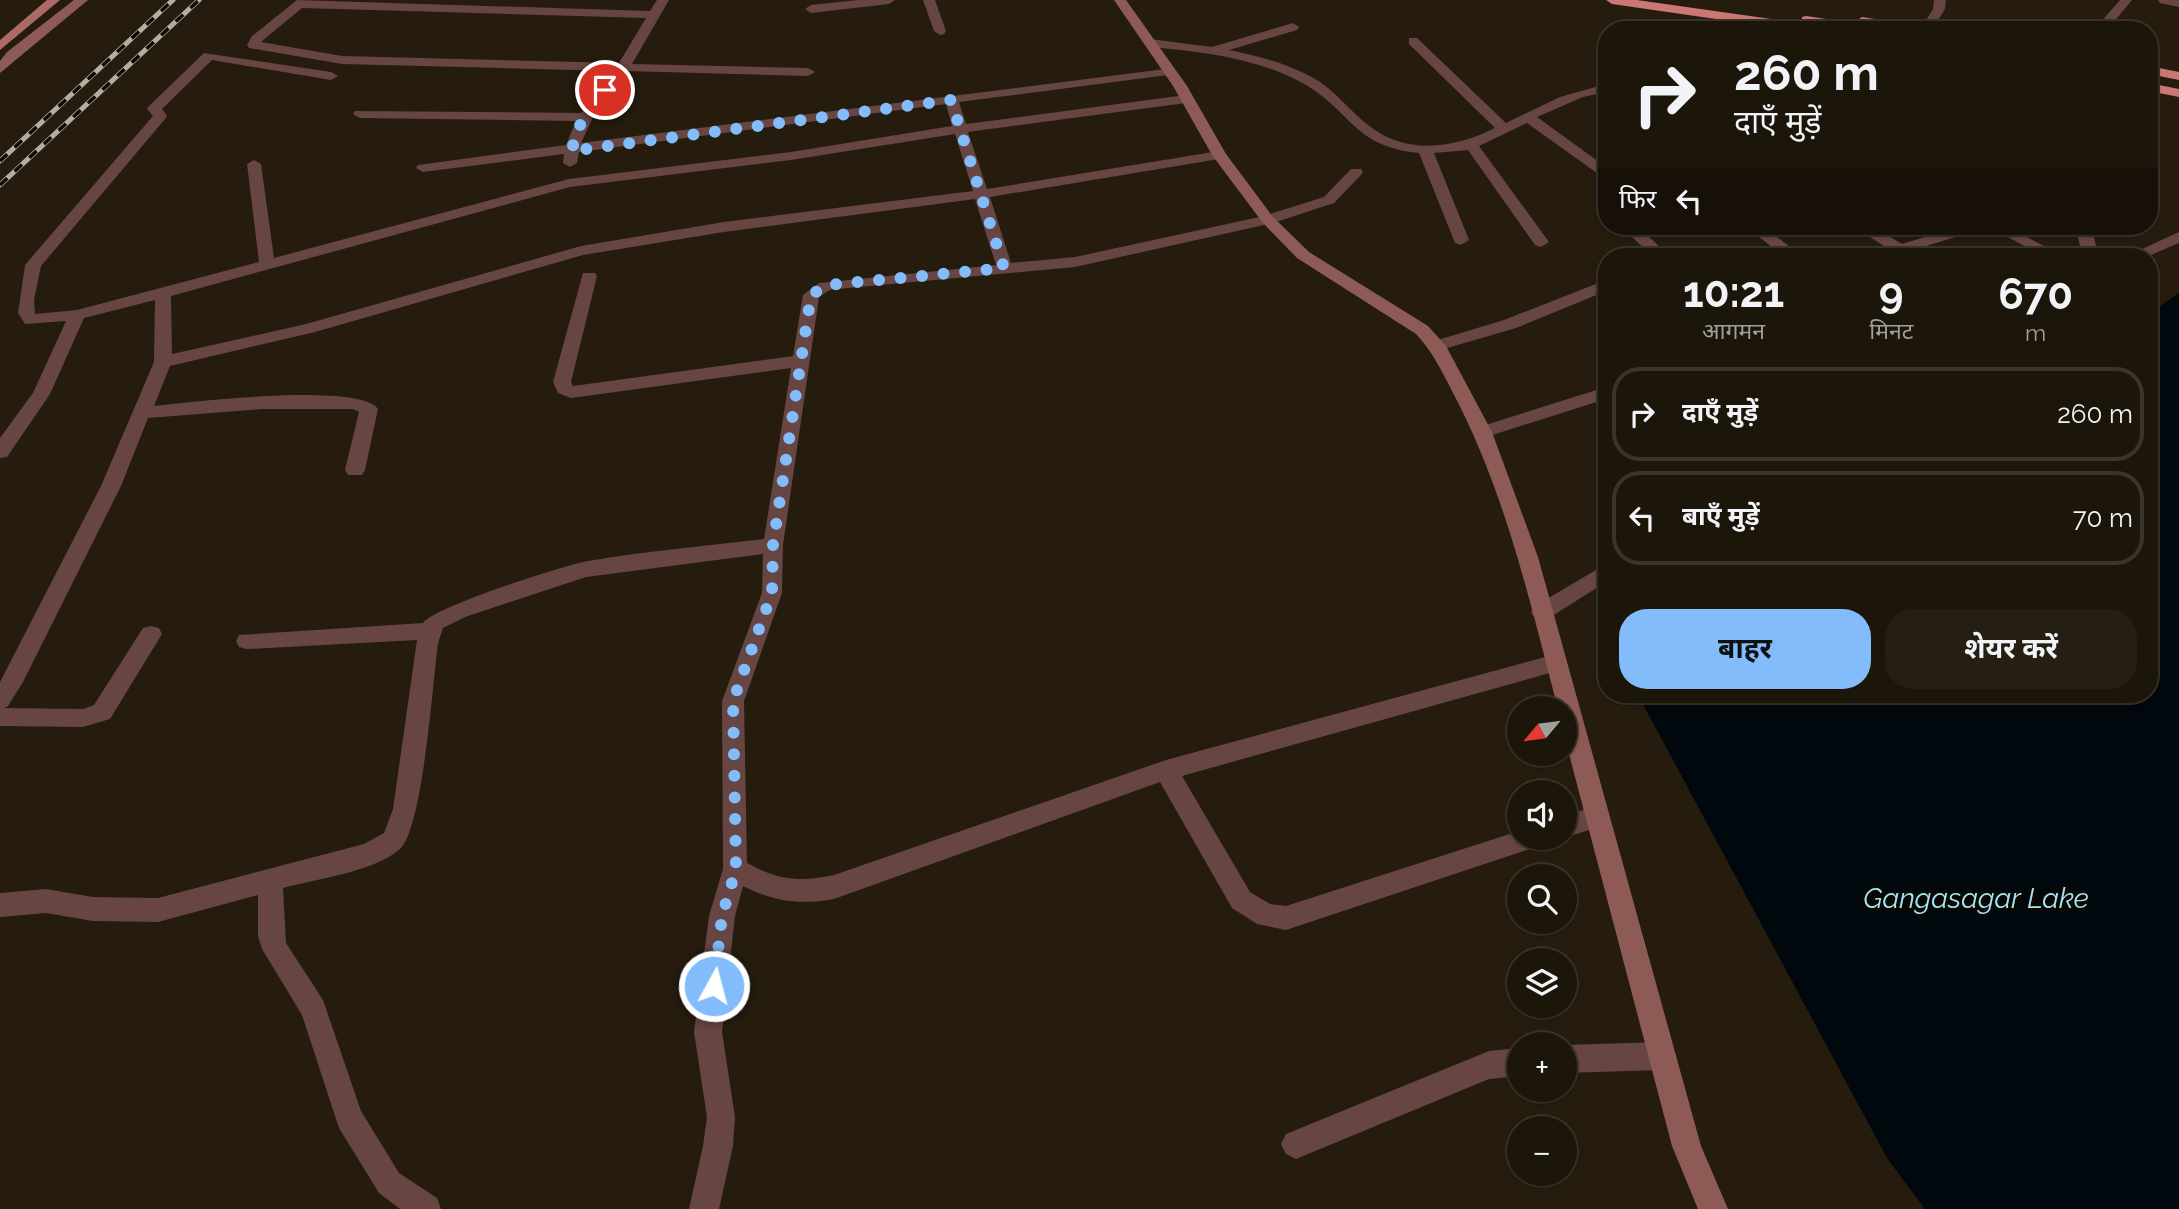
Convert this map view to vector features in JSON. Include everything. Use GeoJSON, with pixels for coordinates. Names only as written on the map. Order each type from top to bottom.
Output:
{"type":"FeatureCollection","features":[{"type":"Feature","properties":{"kind":"highway"},"geometry":{"type":"LineString","coordinates":[[1612,0],[1758,21]]}},
{"type":"Feature","properties":{"kind":"highway"},"geometry":{"type":"LineString","coordinates":[[1665,0],[1811,21]]}},
{"type":"Feature","properties":{"kind":"highway"},"geometry":{"type":"LineString","coordinates":[[1796,11],[1861,21]]}},
{"type":"Feature","properties":{"kind":"highway"},"geometry":{"type":"LineString","coordinates":[[2158,72],[2179,76]]}},
{"type":"Feature","properties":{"kind":"highway"},"geometry":{"type":"LineString","coordinates":[[2158,80],[2179,83]]}},
{"type":"Feature","properties":{"kind":"highway"},"geometry":{"type":"LineString","coordinates":[[2158,90],[2179,93]]}},
{"type":"Feature","properties":{"kind":"main road"},"geometry":{"type":"LineString","coordinates":[[0,46],[54,0]]}},
{"type":"Feature","properties":{"kind":"street"},"geometry":{"type":"LineString","coordinates":[[0,54],[67,0]]}},
{"type":"Feature","properties":{"kind":"street"},"geometry":{"type":"LineString","coordinates":[[0,69],[12,55],[82,0]]}},
{"type":"Feature","properties":{"kind":"street"},"geometry":{"type":"LineString","coordinates":[[569,183],[571,151],[583,117],[622,68],[663,0]]}},
{"type":"Feature","properties":{"kind":"street"},"geometry":{"type":"LineString","coordinates":[[811,9],[889,0]]}},
{"type":"Feature","properties":{"kind":"street"},"geometry":{"type":"LineString","coordinates":[[929,0],[940,31]]}},
{"type":"Feature","properties":{"kind":"street"},"geometry":{"type":"LineString","coordinates":[[1120,0],[1186,99],[1219,155],[1268,220],[1303,255],[1422,330],[1437,346],[1482,432],[1528,557],[1686,1146],[1713,1209]]}},
{"type":"Feature","properties":{"kind":"street"},"geometry":{"type":"LineString","coordinates":[[1932,21],[1939,9],[1940,0]]}},
{"type":"Feature","properties":{"kind":"street"},"geometry":{"type":"LineString","coordinates":[[2108,21],[2126,0]]}},
{"type":"Feature","properties":{"kind":"street"},"geometry":{"type":"LineString","coordinates":[[2164,0],[2179,3]]}},
{"type":"Feature","properties":{"kind":"street"},"geometry":{"type":"LineString","coordinates":[[654,15],[302,2],[253,43],[259,47],[342,60],[808,72]]}},
{"type":"Feature","properties":{"kind":"street"},"geometry":{"type":"LineString","coordinates":[[1212,50],[1293,27]]}},
{"type":"Feature","properties":{"kind":"street"},"geometry":{"type":"LineString","coordinates":[[1413,41],[1504,129]]}},
{"type":"Feature","properties":{"kind":"street"},"geometry":{"type":"LineString","coordinates":[[1150,43],[1212,50],[1298,76],[1313,84],[1371,134],[1396,145],[1425,149],[1450,149],[1471,145],[1581,92],[1598,89]]}},
{"type":"Feature","properties":{"kind":"street"},"geometry":{"type":"LineString","coordinates":[[279,68],[297,53]]}},
{"type":"Feature","properties":{"kind":"street"},"geometry":{"type":"LineString","coordinates":[[331,76],[209,56],[154,109],[160,116],[33,265],[26,300],[26,313],[31,320],[78,315],[512,196],[569,183],[791,156],[960,129],[1186,99]]}},
{"type":"Feature","properties":{"kind":"street"},"geometry":{"type":"LineString","coordinates":[[423,168],[571,151],[1168,71]]}},
{"type":"Feature","properties":{"kind":"street"},"geometry":{"type":"LineString","coordinates":[[951,100],[983,194],[1004,268]]}},
{"type":"Feature","properties":{"kind":"street"},"geometry":{"type":"LineString","coordinates":[[360,114],[583,117]]}},
{"type":"Feature","properties":{"kind":"street"},"geometry":{"type":"LineString","coordinates":[[1528,117],[1598,167]]}},
{"type":"Feature","properties":{"kind":"street"},"geometry":{"type":"LineString","coordinates":[[1471,145],[1541,242]]}},
{"type":"Feature","properties":{"kind":"street"},"geometry":{"type":"LineString","coordinates":[[1425,149],[1461,240]]}},
{"type":"Feature","properties":{"kind":"street"},"geometry":{"type":"LineString","coordinates":[[163,362],[309,328],[581,251],[724,227],[983,194],[1219,155]]}},
{"type":"Feature","properties":{"kind":"street"},"geometry":{"type":"LineString","coordinates":[[254,164],[267,264]]}},
{"type":"Feature","properties":{"kind":"street"},"geometry":{"type":"LineString","coordinates":[[704,1209],[718,1146],[721,1117],[708,1032],[722,916],[736,869],[733,701],[772,593],[773,545],[811,295],[817,290],[838,284],[1075,262],[1268,220],[1329,200],[1356,172]]}},
{"type":"Feature","properties":{"kind":"street"},"geometry":{"type":"LineString","coordinates":[[1639,235],[1652,248]]}},
{"type":"Feature","properties":{"kind":"street"},"geometry":{"type":"LineString","coordinates":[[1765,235],[1784,248]]}},
{"type":"Feature","properties":{"kind":"street"},"geometry":{"type":"LineString","coordinates":[[1876,235],[1897,248]]}},
{"type":"Feature","properties":{"kind":"street"},"geometry":{"type":"LineString","coordinates":[[1902,248],[1946,235]]}},
{"type":"Feature","properties":{"kind":"street"},"geometry":{"type":"LineString","coordinates":[[2013,235],[2039,248]]}},
{"type":"Feature","properties":{"kind":"street"},"geometry":{"type":"LineString","coordinates":[[2154,248],[2179,237]]}},
{"type":"Feature","properties":{"kind":"street"},"geometry":{"type":"LineString","coordinates":[[589,276],[562,383],[564,389],[571,392],[800,361]]}},
{"type":"Feature","properties":{"kind":"street"},"geometry":{"type":"LineString","coordinates":[[1437,346],[1510,324],[1598,288]]}},
{"type":"Feature","properties":{"kind":"street"},"geometry":{"type":"LineString","coordinates":[[0,700],[12,682],[111,486],[163,362],[163,293]]}},
{"type":"Feature","properties":{"kind":"street"},"geometry":{"type":"LineString","coordinates":[[0,452],[41,394],[78,315]]}},
{"type":"Feature","properties":{"kind":"street"},"geometry":{"type":"LineString","coordinates":[[1482,432],[1598,396]]}},
{"type":"Feature","properties":{"kind":"street"},"geometry":{"type":"LineString","coordinates":[[142,413],[310,400],[358,403],[369,409],[355,470]]}},
{"type":"Feature","properties":{"kind":"street"},"geometry":{"type":"LineString","coordinates":[[0,905],[46,901],[93,909],[158,911],[370,854],[393,840],[405,809],[430,631],[434,624],[444,617],[585,569],[773,545]]}},
{"type":"Feature","properties":{"kind":"street"},"geometry":{"type":"LineString","coordinates":[[1542,612],[1598,577]]}},
{"type":"Feature","properties":{"kind":"street"},"geometry":{"type":"LineString","coordinates":[[247,641],[430,631]]}},
{"type":"Feature","properties":{"kind":"street"},"geometry":{"type":"LineString","coordinates":[[0,717],[83,718],[102,712],[151,634]]}},
{"type":"Feature","properties":{"kind":"street"},"geometry":{"type":"LineString","coordinates":[[736,869],[768,887],[796,894],[834,887],[1166,770],[1556,663]]}},
{"type":"Feature","properties":{"kind":"street"},"geometry":{"type":"LineString","coordinates":[[1166,770],[1241,900],[1266,916],[1286,918],[1507,846]]}},
{"type":"Feature","properties":{"kind":"street"},"geometry":{"type":"LineString","coordinates":[[1577,823],[1596,817]]}},
{"type":"Feature","properties":{"kind":"street"},"geometry":{"type":"LineString","coordinates":[[270,881],[271,936],[275,949],[313,1009],[349,1118],[389,1183],[426,1209]]}},
{"type":"Feature","properties":{"kind":"street"},"geometry":{"type":"LineString","coordinates":[[1577,1059],[1662,1056]]}},
{"type":"Feature","properties":{"kind":"street"},"geometry":{"type":"LineString","coordinates":[[1296,1144],[1489,1065],[1507,1063]]}},
{"type":"Feature","properties":{"kind":"water","name":"Gangasagar Lake"},"geometry":{"type":"Polygon","coordinates":[[[2179,293],[2179,1209],[1925,1209],[1887,1158],[1642,703],[2158,703],[2158,308],[2179,293]]]}},
{"type":"Feature","properties":{"kind":"railway"},"geometry":{"type":"LineString","coordinates":[[0,161],[173,0]]}},
{"type":"Feature","properties":{"kind":"railway"},"geometry":{"type":"LineString","coordinates":[[0,185],[199,0]]}},
{"type":"Feature","properties":{"kind":"route"},"geometry":{"type":"LineString","coordinates":[[605,90],[583,117],[571,151],[951,100],[983,194],[1004,268],[838,284],[825,286],[811,295],[773,545],[772,593],[733,701],[736,869],[722,916],[714,986]]}}]}
